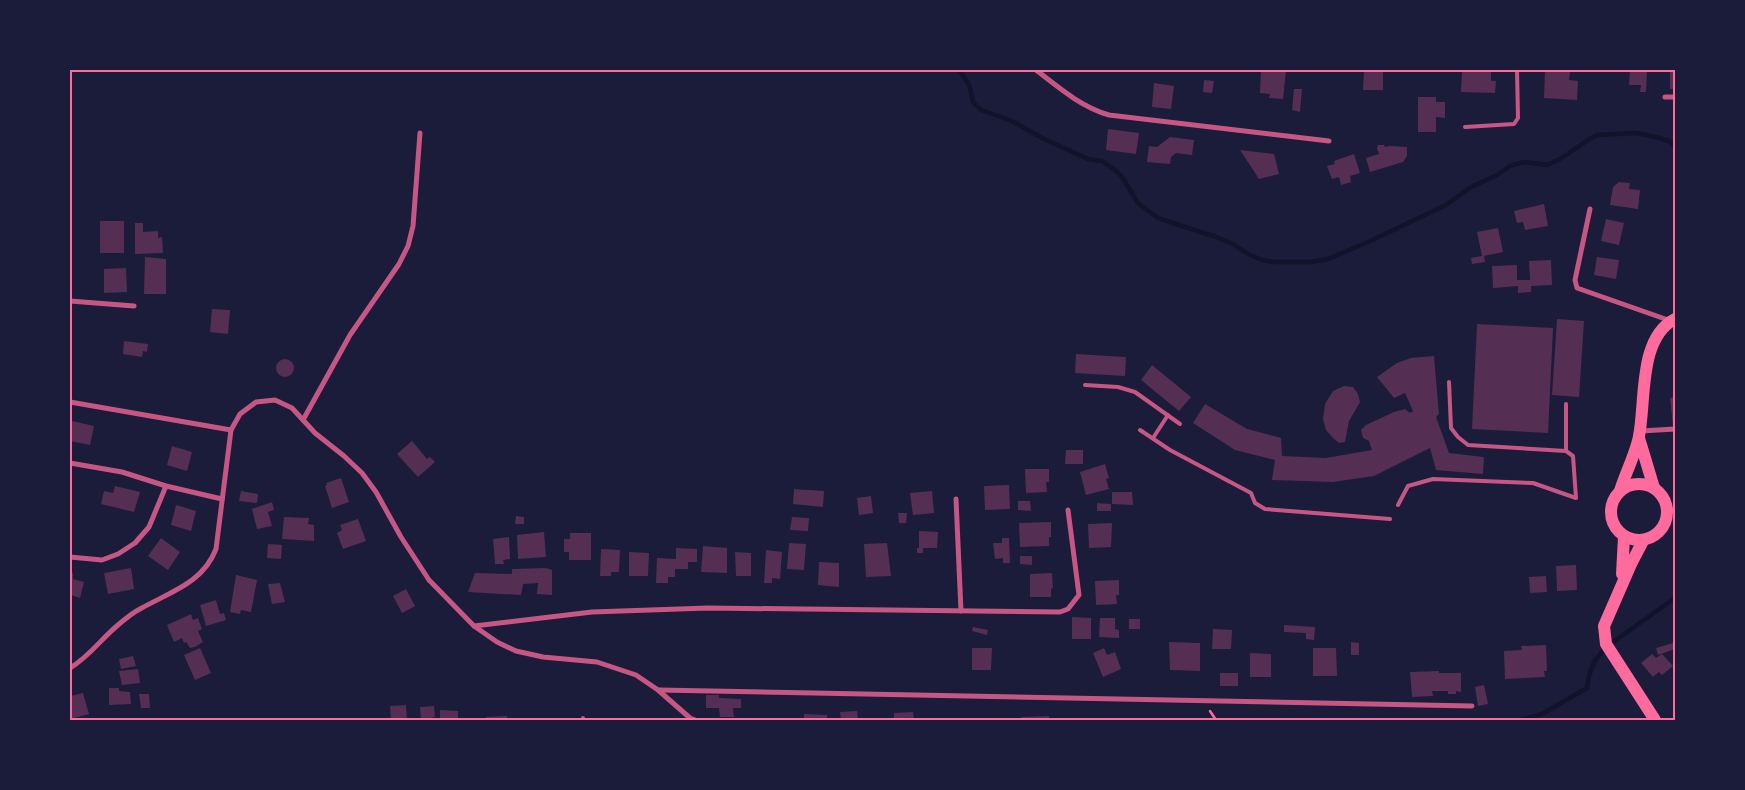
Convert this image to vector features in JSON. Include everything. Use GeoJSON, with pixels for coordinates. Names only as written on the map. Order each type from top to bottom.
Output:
{"type":"FeatureCollection","features":[{"type":"Feature","properties":{"kind":"main road"},"geometry":{"type":"LineString","coordinates":[[1620,491],[1627,486],[1645,484],[1660,493],[1671,508],[1665,525],[1652,538],[1643,541],[1624,537],[1611,522],[1610,513],[1611,505],[1620,491],[1640,435],[1648,353],[1657,336],[1673,320]]}},
{"type":"Feature","properties":{"kind":"main road"},"geometry":{"type":"LineString","coordinates":[[1640,435],[1654,488]]}},
{"type":"Feature","properties":{"kind":"main road"},"geometry":{"type":"LineString","coordinates":[[1620,588],[1624,562],[1624,537]]}},
{"type":"Feature","properties":{"kind":"main road"},"geometry":{"type":"LineString","coordinates":[[1643,541],[1604,626],[1606,644],[1614,659],[1655,720]]}},
{"type":"Feature","properties":{"kind":"street"},"geometry":{"type":"LineString","coordinates":[[1036,70],[1083,104],[1096,111],[1108,114],[1329,141]]}},
{"type":"Feature","properties":{"kind":"street"},"geometry":{"type":"LineString","coordinates":[[1665,96],[1675,97]]}},
{"type":"Feature","properties":{"kind":"street"},"geometry":{"type":"LineString","coordinates":[[303,420],[350,335],[408,246],[413,226],[420,133]]}},
{"type":"Feature","properties":{"kind":"street"},"geometry":{"type":"LineString","coordinates":[[1590,209],[1575,280],[1577,288],[1673,320]]}},
{"type":"Feature","properties":{"kind":"street"},"geometry":{"type":"LineString","coordinates":[[70,301],[134,306]]}},
{"type":"Feature","properties":{"kind":"street"},"geometry":{"type":"LineString","coordinates":[[70,668],[82,661],[117,626],[138,610],[181,588],[205,570],[212,560],[216,549],[231,430],[240,414],[256,402],[275,400],[292,408],[314,433],[344,456],[362,473],[376,492],[401,537],[429,580],[474,626],[497,642],[516,651],[543,658],[597,662],[636,675],[695,720]]}},
{"type":"Feature","properties":{"kind":"street"},"geometry":{"type":"LineString","coordinates":[[70,402],[231,430]]}},
{"type":"Feature","properties":{"kind":"street"},"geometry":{"type":"LineString","coordinates":[[1640,435],[1675,429]]}},
{"type":"Feature","properties":{"kind":"street"},"geometry":{"type":"LineString","coordinates":[[70,463],[122,472],[166,486],[222,499]]}},
{"type":"Feature","properties":{"kind":"street"},"geometry":{"type":"LineString","coordinates":[[70,557],[102,560],[118,554],[135,543],[149,527],[166,486]]}},
{"type":"Feature","properties":{"kind":"street"},"geometry":{"type":"LineString","coordinates":[[956,498],[960,611]]}},
{"type":"Feature","properties":{"kind":"street"},"geometry":{"type":"LineString","coordinates":[[474,626],[592,612],[708,608],[1060,612],[1068,609],[1079,595],[1068,510]]}},
{"type":"Feature","properties":{"kind":"street"},"geometry":{"type":"LineString","coordinates":[[658,690],[1472,706]]}},
{"type":"Feature","properties":{"kind":"lane"},"geometry":{"type":"LineString","coordinates":[[1465,127],[1514,124],[1518,118],[1517,70]]}},
{"type":"Feature","properties":{"kind":"lane"},"geometry":{"type":"LineString","coordinates":[[1398,504],[1408,486],[1433,479],[1533,483],[1576,498],[1575,462],[1573,456],[1566,451],[1468,445],[1458,437],[1451,428],[1449,382]]}},
{"type":"Feature","properties":{"kind":"lane"},"geometry":{"type":"LineString","coordinates":[[1085,385],[1118,387],[1135,392],[1180,424]]}},
{"type":"Feature","properties":{"kind":"lane"},"geometry":{"type":"LineString","coordinates":[[1566,404],[1566,451]]}},
{"type":"Feature","properties":{"kind":"lane"},"geometry":{"type":"LineString","coordinates":[[1153,438],[1168,415]]}},
{"type":"Feature","properties":{"kind":"lane"},"geometry":{"type":"LineString","coordinates":[[1140,430],[1170,450],[1251,493],[1255,503],[1265,509],[1390,519]]}},
{"type":"Feature","properties":{"kind":"building"},"geometry":{"type":"Polygon","coordinates":[[[1261,70],[1286,70],[1283,99],[1269,98],[1270,94],[1260,93],[1261,70]]]}},
{"type":"Feature","properties":{"kind":"building"},"geometry":{"type":"Polygon","coordinates":[[[1364,70],[1383,70],[1383,90],[1363,90],[1364,70]]]}},
{"type":"Feature","properties":{"kind":"building"},"geometry":{"type":"Polygon","coordinates":[[[1462,70],[1491,70],[1491,81],[1496,81],[1495,93],[1461,92],[1462,70]]]}},
{"type":"Feature","properties":{"kind":"building"},"geometry":{"type":"Polygon","coordinates":[[[1630,70],[1647,70],[1646,92],[1640,92],[1641,85],[1629,85],[1630,70]]]}},
{"type":"Feature","properties":{"kind":"building"},"geometry":{"type":"Polygon","coordinates":[[[1670,70],[1675,70],[1675,89],[1670,89],[1670,70]]]}},
{"type":"Feature","properties":{"kind":"building"},"geometry":{"type":"Polygon","coordinates":[[[1545,71],[1570,72],[1569,80],[1578,81],[1577,100],[1544,98],[1545,71]]]}},
{"type":"Feature","properties":{"kind":"building"},"geometry":{"type":"Polygon","coordinates":[[[1204,80],[1214,81],[1212,93],[1203,92],[1204,80]]]}},
{"type":"Feature","properties":{"kind":"building"},"geometry":{"type":"Polygon","coordinates":[[[1154,83],[1174,86],[1171,109],[1152,107],[1154,83]]]}},
{"type":"Feature","properties":{"kind":"building"},"geometry":{"type":"Polygon","coordinates":[[[1294,89],[1302,89],[1300,112],[1292,110],[1294,89]]]}},
{"type":"Feature","properties":{"kind":"building"},"geometry":{"type":"Polygon","coordinates":[[[1418,97],[1436,97],[1436,102],[1445,102],[1445,118],[1436,117],[1436,132],[1418,132],[1418,97]]]}},
{"type":"Feature","properties":{"kind":"building"},"geometry":{"type":"Polygon","coordinates":[[[1108,129],[1139,133],[1136,154],[1106,150],[1108,129]]]}},
{"type":"Feature","properties":{"kind":"building"},"geometry":{"type":"Polygon","coordinates":[[[1170,137],[1194,140],[1192,155],[1176,153],[1171,157],[1170,164],[1147,162],[1149,146],[1157,147],[1170,137]]]}},
{"type":"Feature","properties":{"kind":"building"},"geometry":{"type":"Polygon","coordinates":[[[1378,145],[1384,145],[1385,147],[1407,147],[1407,156],[1403,162],[1370,172],[1366,158],[1379,154],[1378,145]]]}},
{"type":"Feature","properties":{"kind":"building"},"geometry":{"type":"Polygon","coordinates":[[[1240,150],[1274,154],[1279,174],[1259,179],[1240,150]]]}},
{"type":"Feature","properties":{"kind":"building"},"geometry":{"type":"Polygon","coordinates":[[[1354,154],[1360,173],[1350,176],[1351,182],[1341,185],[1339,177],[1332,179],[1327,166],[1335,164],[1334,161],[1354,154]]]}},
{"type":"Feature","properties":{"kind":"building"},"geometry":{"type":"Polygon","coordinates":[[[1619,182],[1630,183],[1629,189],[1640,190],[1638,209],[1610,205],[1613,187],[1619,182]]]}},
{"type":"Feature","properties":{"kind":"building"},"geometry":{"type":"Polygon","coordinates":[[[1544,204],[1548,226],[1525,230],[1523,222],[1517,223],[1514,211],[1544,204]]]}},
{"type":"Feature","properties":{"kind":"building"},"geometry":{"type":"Polygon","coordinates":[[[1606,219],[1624,223],[1619,245],[1601,241],[1606,219]]]}},
{"type":"Feature","properties":{"kind":"building"},"geometry":{"type":"Polygon","coordinates":[[[100,221],[124,221],[124,253],[100,253],[100,221]]]}},
{"type":"Feature","properties":{"kind":"building"},"geometry":{"type":"Polygon","coordinates":[[[135,223],[143,223],[143,232],[158,231],[158,238],[162,237],[163,253],[135,254],[135,223]]]}},
{"type":"Feature","properties":{"kind":"building"},"geometry":{"type":"Polygon","coordinates":[[[1498,228],[1503,252],[1484,256],[1485,262],[1472,264],[1471,258],[1482,256],[1477,232],[1498,228]]]}},
{"type":"Feature","properties":{"kind":"building"},"geometry":{"type":"Polygon","coordinates":[[[145,257],[166,259],[166,294],[144,294],[145,257]]]}},
{"type":"Feature","properties":{"kind":"building"},"geometry":{"type":"Polygon","coordinates":[[[1597,257],[1619,260],[1616,279],[1594,275],[1597,257]]]}},
{"type":"Feature","properties":{"kind":"building"},"geometry":{"type":"Polygon","coordinates":[[[1551,260],[1552,285],[1531,286],[1531,292],[1518,293],[1518,286],[1493,288],[1492,266],[1517,265],[1517,280],[1530,280],[1529,261],[1551,260]]]}},
{"type":"Feature","properties":{"kind":"building"},"geometry":{"type":"Polygon","coordinates":[[[126,268],[127,292],[104,293],[104,269],[126,268]]]}},
{"type":"Feature","properties":{"kind":"building"},"geometry":{"type":"Polygon","coordinates":[[[212,309],[230,310],[228,334],[210,332],[212,309]]]}},
{"type":"Feature","properties":{"kind":"building"},"geometry":{"type":"Polygon","coordinates":[[[1557,319],[1584,321],[1579,397],[1552,395],[1557,319]]]}},
{"type":"Feature","properties":{"kind":"building"},"geometry":{"type":"Polygon","coordinates":[[[1477,324],[1553,328],[1548,433],[1472,429],[1477,324]]]}},
{"type":"Feature","properties":{"kind":"building"},"geometry":{"type":"Polygon","coordinates":[[[124,341],[148,344],[147,352],[143,351],[142,357],[123,354],[124,341]]]}},
{"type":"Feature","properties":{"kind":"building"},"geometry":{"type":"Polygon","coordinates":[[[1076,354],[1126,357],[1125,376],[1075,373],[1076,354]]]}},
{"type":"Feature","properties":{"kind":"building"},"geometry":{"type":"Polygon","coordinates":[[[1434,356],[1439,414],[1436,417],[1449,453],[1484,457],[1483,474],[1436,470],[1430,448],[1374,476],[1333,482],[1272,480],[1275,460],[1235,450],[1193,423],[1205,404],[1247,429],[1281,438],[1282,456],[1326,458],[1372,450],[1369,441],[1363,438],[1361,430],[1366,425],[1394,412],[1405,409],[1410,413],[1413,411],[1405,393],[1394,398],[1377,377],[1397,363],[1411,358],[1434,356]]]}},
{"type":"Feature","properties":{"kind":"building"},"geometry":{"type":"Polygon","coordinates":[[[281,359],[289,359],[294,364],[292,375],[281,377],[276,372],[276,364],[281,359]]]}},
{"type":"Feature","properties":{"kind":"building"},"geometry":{"type":"Polygon","coordinates":[[[1152,365],[1191,397],[1179,411],[1141,380],[1152,365]]]}},
{"type":"Feature","properties":{"kind":"building"},"geometry":{"type":"Polygon","coordinates":[[[1344,386],[1353,387],[1358,394],[1360,402],[1349,421],[1345,442],[1339,443],[1326,430],[1323,419],[1325,404],[1333,391],[1344,386]]]}},
{"type":"Feature","properties":{"kind":"building"},"geometry":{"type":"Polygon","coordinates":[[[1675,397],[1675,427],[1673,427],[1670,398],[1675,397]]]}},
{"type":"Feature","properties":{"kind":"building"},"geometry":{"type":"Polygon","coordinates":[[[72,421],[94,426],[90,445],[70,441],[72,421]]]}},
{"type":"Feature","properties":{"kind":"building"},"geometry":{"type":"Polygon","coordinates":[[[412,441],[427,459],[430,457],[435,462],[418,477],[397,454],[412,441]]]}},
{"type":"Feature","properties":{"kind":"building"},"geometry":{"type":"Polygon","coordinates":[[[172,446],[192,452],[187,471],[167,465],[172,446]]]}},
{"type":"Feature","properties":{"kind":"building"},"geometry":{"type":"Polygon","coordinates":[[[1066,450],[1083,450],[1083,464],[1065,464],[1066,450]]]}},
{"type":"Feature","properties":{"kind":"building"},"geometry":{"type":"Polygon","coordinates":[[[1105,464],[1109,478],[1106,479],[1109,489],[1086,495],[1080,472],[1105,464]]]}},
{"type":"Feature","properties":{"kind":"building"},"geometry":{"type":"Polygon","coordinates":[[[1025,469],[1049,469],[1049,482],[1046,482],[1047,492],[1026,493],[1025,469]]]}},
{"type":"Feature","properties":{"kind":"building"},"geometry":{"type":"Polygon","coordinates":[[[341,478],[349,502],[332,508],[325,486],[327,485],[326,483],[341,478]]]}},
{"type":"Feature","properties":{"kind":"building"},"geometry":{"type":"Polygon","coordinates":[[[1009,485],[1010,509],[985,510],[984,486],[1009,485]]]}},
{"type":"Feature","properties":{"kind":"building"},"geometry":{"type":"Polygon","coordinates":[[[115,486],[140,492],[134,512],[101,504],[104,491],[113,493],[115,486]]]}},
{"type":"Feature","properties":{"kind":"building"},"geometry":{"type":"Polygon","coordinates":[[[794,489],[824,491],[823,507],[793,504],[794,489]]]}},
{"type":"Feature","properties":{"kind":"building"},"geometry":{"type":"Polygon","coordinates":[[[241,491],[258,494],[257,503],[239,501],[241,491]]]}},
{"type":"Feature","properties":{"kind":"building"},"geometry":{"type":"Polygon","coordinates":[[[932,491],[934,513],[913,515],[910,493],[932,491]]]}},
{"type":"Feature","properties":{"kind":"building"},"geometry":{"type":"Polygon","coordinates":[[[1112,492],[1132,492],[1133,505],[1112,504],[1112,492]]]}},
{"type":"Feature","properties":{"kind":"building"},"geometry":{"type":"Polygon","coordinates":[[[871,496],[873,513],[859,515],[857,498],[871,496]]]}},
{"type":"Feature","properties":{"kind":"building"},"geometry":{"type":"Polygon","coordinates":[[[1018,501],[1030,501],[1031,511],[1018,510],[1018,501]]]}},
{"type":"Feature","properties":{"kind":"building"},"geometry":{"type":"Polygon","coordinates":[[[272,502],[274,510],[268,512],[272,526],[257,529],[252,509],[272,502]]]}},
{"type":"Feature","properties":{"kind":"building"},"geometry":{"type":"Polygon","coordinates":[[[1097,503],[1111,504],[1111,511],[1097,511],[1097,503]]]}},
{"type":"Feature","properties":{"kind":"building"},"geometry":{"type":"Polygon","coordinates":[[[176,505],[196,511],[191,531],[171,525],[176,505]]]}},
{"type":"Feature","properties":{"kind":"building"},"geometry":{"type":"Polygon","coordinates":[[[898,513],[907,513],[906,523],[899,523],[898,513]]]}},
{"type":"Feature","properties":{"kind":"building"},"geometry":{"type":"Polygon","coordinates":[[[516,516],[524,517],[524,524],[515,524],[516,516]]]}},
{"type":"Feature","properties":{"kind":"building"},"geometry":{"type":"Polygon","coordinates":[[[284,517],[309,518],[308,524],[314,525],[314,541],[282,539],[284,517]]]}},
{"type":"Feature","properties":{"kind":"building"},"geometry":{"type":"Polygon","coordinates":[[[792,517],[809,518],[808,531],[790,530],[792,517]]]}},
{"type":"Feature","properties":{"kind":"building"},"geometry":{"type":"Polygon","coordinates":[[[358,519],[366,541],[343,549],[337,533],[342,530],[340,525],[358,519]]]}},
{"type":"Feature","properties":{"kind":"building"},"geometry":{"type":"Polygon","coordinates":[[[1051,522],[1049,546],[1020,547],[1019,523],[1051,522]]]}},
{"type":"Feature","properties":{"kind":"building"},"geometry":{"type":"Polygon","coordinates":[[[1112,523],[1111,547],[1089,548],[1088,524],[1112,523]]]}},
{"type":"Feature","properties":{"kind":"building"},"geometry":{"type":"Polygon","coordinates":[[[919,531],[938,532],[937,548],[923,548],[923,553],[917,553],[917,548],[919,548],[919,531]]]}},
{"type":"Feature","properties":{"kind":"building"},"geometry":{"type":"Polygon","coordinates":[[[544,532],[546,557],[518,559],[517,535],[544,532]]]}},
{"type":"Feature","properties":{"kind":"building"},"geometry":{"type":"Polygon","coordinates":[[[570,533],[591,533],[591,560],[569,560],[569,552],[564,552],[564,539],[570,539],[570,533]]]}},
{"type":"Feature","properties":{"kind":"building"},"geometry":{"type":"Polygon","coordinates":[[[509,537],[510,559],[503,560],[504,564],[495,564],[493,539],[509,537]]]}},
{"type":"Feature","properties":{"kind":"building"},"geometry":{"type":"Polygon","coordinates":[[[161,538],[180,552],[168,570],[148,556],[161,538]]]}},
{"type":"Feature","properties":{"kind":"building"},"geometry":{"type":"Polygon","coordinates":[[[1002,538],[1009,538],[1010,563],[1003,563],[1003,558],[995,559],[993,543],[1002,543],[1002,538]]]}},
{"type":"Feature","properties":{"kind":"building"},"geometry":{"type":"Polygon","coordinates":[[[789,543],[806,544],[804,570],[787,569],[789,543]]]}},
{"type":"Feature","properties":{"kind":"building"},"geometry":{"type":"Polygon","coordinates":[[[887,543],[891,576],[866,577],[864,544],[887,543]]]}},
{"type":"Feature","properties":{"kind":"building"},"geometry":{"type":"Polygon","coordinates":[[[268,544],[282,545],[281,559],[267,558],[268,544]]]}},
{"type":"Feature","properties":{"kind":"building"},"geometry":{"type":"Polygon","coordinates":[[[703,546],[727,548],[727,573],[701,572],[703,546]]]}},
{"type":"Feature","properties":{"kind":"building"},"geometry":{"type":"Polygon","coordinates":[[[676,548],[697,549],[697,562],[688,562],[688,569],[675,569],[675,577],[668,577],[668,583],[656,583],[657,558],[676,559],[676,548]]]}},
{"type":"Feature","properties":{"kind":"building"},"geometry":{"type":"Polygon","coordinates":[[[601,549],[620,550],[619,572],[611,572],[611,576],[600,576],[601,549]]]}},
{"type":"Feature","properties":{"kind":"building"},"geometry":{"type":"Polygon","coordinates":[[[766,550],[782,552],[780,579],[772,578],[772,583],[764,583],[766,550]]]}},
{"type":"Feature","properties":{"kind":"building"},"geometry":{"type":"Polygon","coordinates":[[[629,552],[649,553],[648,576],[629,576],[629,552]]]}},
{"type":"Feature","properties":{"kind":"building"},"geometry":{"type":"Polygon","coordinates":[[[735,552],[751,553],[751,576],[736,576],[735,552]]]}},
{"type":"Feature","properties":{"kind":"building"},"geometry":{"type":"Polygon","coordinates":[[[1020,556],[1032,556],[1032,565],[1020,564],[1020,556]]]}},
{"type":"Feature","properties":{"kind":"building"},"geometry":{"type":"Polygon","coordinates":[[[819,562],[839,563],[839,587],[818,585],[819,562]]]}},
{"type":"Feature","properties":{"kind":"building"},"geometry":{"type":"Polygon","coordinates":[[[1576,565],[1577,590],[1557,591],[1556,566],[1576,565]]]}},
{"type":"Feature","properties":{"kind":"building"},"geometry":{"type":"Polygon","coordinates":[[[131,568],[134,589],[108,594],[104,573],[131,568]]]}},
{"type":"Feature","properties":{"kind":"building"},"geometry":{"type":"Polygon","coordinates":[[[546,568],[552,570],[552,595],[537,594],[538,583],[523,584],[521,595],[468,592],[475,573],[512,574],[512,569],[546,568]]]}},
{"type":"Feature","properties":{"kind":"building"},"geometry":{"type":"Polygon","coordinates":[[[70,572],[73,573],[73,579],[84,582],[80,598],[70,595],[70,572]]]}},
{"type":"Feature","properties":{"kind":"building"},"geometry":{"type":"Polygon","coordinates":[[[1052,573],[1053,588],[1051,589],[1051,597],[1030,597],[1030,574],[1052,573]]]}},
{"type":"Feature","properties":{"kind":"building"},"geometry":{"type":"Polygon","coordinates":[[[236,575],[257,580],[251,612],[241,610],[240,614],[230,612],[236,575]]]}},
{"type":"Feature","properties":{"kind":"building"},"geometry":{"type":"Polygon","coordinates":[[[1546,576],[1547,592],[1530,593],[1529,577],[1546,576]]]}},
{"type":"Feature","properties":{"kind":"building"},"geometry":{"type":"Polygon","coordinates":[[[1119,580],[1119,595],[1116,595],[1117,604],[1096,605],[1095,581],[1119,580]]]}},
{"type":"Feature","properties":{"kind":"building"},"geometry":{"type":"Polygon","coordinates":[[[280,583],[285,602],[272,604],[268,584],[280,583]]]}},
{"type":"Feature","properties":{"kind":"building"},"geometry":{"type":"Polygon","coordinates":[[[406,589],[415,606],[402,613],[393,596],[406,589]]]}},
{"type":"Feature","properties":{"kind":"building"},"geometry":{"type":"Polygon","coordinates":[[[216,600],[220,614],[224,613],[226,620],[206,626],[200,605],[216,600]]]}},
{"type":"Feature","properties":{"kind":"building"},"geometry":{"type":"Polygon","coordinates":[[[191,614],[193,620],[198,618],[202,629],[198,631],[203,642],[190,648],[186,642],[184,643],[182,638],[174,642],[167,625],[191,614]]]}},
{"type":"Feature","properties":{"kind":"building"},"geometry":{"type":"Polygon","coordinates":[[[1072,617],[1091,618],[1091,639],[1072,639],[1072,617]]]}},
{"type":"Feature","properties":{"kind":"building"},"geometry":{"type":"Polygon","coordinates":[[[1100,618],[1115,618],[1115,629],[1119,630],[1119,638],[1099,637],[1100,618]]]}},
{"type":"Feature","properties":{"kind":"building"},"geometry":{"type":"Polygon","coordinates":[[[1129,619],[1140,619],[1140,629],[1129,629],[1129,619]]]}},
{"type":"Feature","properties":{"kind":"building"},"geometry":{"type":"Polygon","coordinates":[[[1284,625],[1315,627],[1314,640],[1306,639],[1306,633],[1284,632],[1284,625]]]}},
{"type":"Feature","properties":{"kind":"building"},"geometry":{"type":"Polygon","coordinates":[[[973,627],[988,630],[987,635],[972,631],[973,627]]]}},
{"type":"Feature","properties":{"kind":"building"},"geometry":{"type":"Polygon","coordinates":[[[1213,629],[1232,630],[1231,649],[1212,649],[1213,629]]]}},
{"type":"Feature","properties":{"kind":"building"},"geometry":{"type":"Polygon","coordinates":[[[1169,642],[1200,643],[1200,671],[1170,670],[1169,642]]]}},
{"type":"Feature","properties":{"kind":"building"},"geometry":{"type":"Polygon","coordinates":[[[1351,642],[1359,643],[1359,655],[1351,655],[1351,642]]]}},
{"type":"Feature","properties":{"kind":"building"},"geometry":{"type":"Polygon","coordinates":[[[1673,643],[1675,649],[1658,655],[1656,648],[1673,643]]]}},
{"type":"Feature","properties":{"kind":"building"},"geometry":{"type":"Polygon","coordinates":[[[1546,645],[1547,671],[1544,671],[1545,677],[1505,679],[1504,651],[1522,650],[1521,646],[1546,645]]]}},
{"type":"Feature","properties":{"kind":"building"},"geometry":{"type":"Polygon","coordinates":[[[200,648],[211,673],[195,680],[184,655],[200,648]]]}},
{"type":"Feature","properties":{"kind":"building"},"geometry":{"type":"Polygon","coordinates":[[[972,648],[992,648],[991,670],[972,670],[972,648]]]}},
{"type":"Feature","properties":{"kind":"building"},"geometry":{"type":"Polygon","coordinates":[[[1104,648],[1107,655],[1115,652],[1121,669],[1103,677],[1093,653],[1104,648]]]}},
{"type":"Feature","properties":{"kind":"building"},"geometry":{"type":"Polygon","coordinates":[[[1313,648],[1336,648],[1337,676],[1313,676],[1313,648]]]}},
{"type":"Feature","properties":{"kind":"building"},"geometry":{"type":"Polygon","coordinates":[[[1250,653],[1271,654],[1271,677],[1250,677],[1250,653]]]}},
{"type":"Feature","properties":{"kind":"building"},"geometry":{"type":"Polygon","coordinates":[[[1652,654],[1656,658],[1662,654],[1673,666],[1662,675],[1659,672],[1653,677],[1641,663],[1652,654]]]}},
{"type":"Feature","properties":{"kind":"building"},"geometry":{"type":"Polygon","coordinates":[[[133,656],[136,666],[121,669],[119,659],[133,656]]]}},
{"type":"Feature","properties":{"kind":"building"},"geometry":{"type":"Polygon","coordinates":[[[138,669],[140,683],[122,685],[119,671],[138,669]]]}},
{"type":"Feature","properties":{"kind":"building"},"geometry":{"type":"Polygon","coordinates":[[[1439,671],[1439,673],[1461,673],[1461,692],[1456,691],[1456,694],[1448,694],[1448,691],[1432,691],[1433,696],[1412,697],[1410,672],[1439,671]]]}},
{"type":"Feature","properties":{"kind":"building"},"geometry":{"type":"Polygon","coordinates":[[[1220,673],[1238,673],[1238,686],[1220,686],[1220,673]]]}},
{"type":"Feature","properties":{"kind":"building"},"geometry":{"type":"Polygon","coordinates":[[[1484,685],[1488,704],[1478,706],[1475,687],[1484,685]]]}},
{"type":"Feature","properties":{"kind":"building"},"geometry":{"type":"Polygon","coordinates":[[[109,688],[119,688],[119,691],[130,692],[131,704],[109,705],[109,688]]]}},
{"type":"Feature","properties":{"kind":"building"},"geometry":{"type":"Polygon","coordinates":[[[83,693],[89,714],[70,719],[71,696],[83,693]]]}},
{"type":"Feature","properties":{"kind":"building"},"geometry":{"type":"Polygon","coordinates":[[[139,694],[149,694],[150,708],[141,708],[139,694]]]}},
{"type":"Feature","properties":{"kind":"building"},"geometry":{"type":"Polygon","coordinates":[[[706,695],[719,695],[719,698],[741,699],[741,708],[733,708],[734,717],[720,717],[719,708],[706,708],[706,695]]]}},
{"type":"Feature","properties":{"kind":"building"},"geometry":{"type":"Polygon","coordinates":[[[406,705],[407,720],[391,720],[390,706],[406,705]]]}},
{"type":"Feature","properties":{"kind":"building"},"geometry":{"type":"Polygon","coordinates":[[[434,706],[435,717],[430,718],[430,720],[421,720],[420,707],[434,706]]]}},
{"type":"Feature","properties":{"kind":"building"},"geometry":{"type":"Polygon","coordinates":[[[440,710],[458,711],[458,720],[440,720],[440,710]]]}},
{"type":"Feature","properties":{"kind":"building"},"geometry":{"type":"Polygon","coordinates":[[[857,711],[858,720],[841,720],[840,712],[857,711]]]}},
{"type":"Feature","properties":{"kind":"building"},"geometry":{"type":"Polygon","coordinates":[[[913,712],[914,720],[894,720],[894,713],[913,712]]]}},
{"type":"Feature","properties":{"kind":"building"},"geometry":{"type":"Polygon","coordinates":[[[804,714],[827,715],[827,720],[804,720],[804,714]]]}},
{"type":"Feature","properties":{"kind":"building"},"geometry":{"type":"Polygon","coordinates":[[[507,716],[508,720],[486,720],[486,717],[507,716]]]}},
{"type":"Feature","properties":{"kind":"building"},"geometry":{"type":"Polygon","coordinates":[[[1049,716],[1049,720],[1021,720],[1021,717],[1049,716]]]}},
{"type":"Feature","properties":{"kind":"waterway"},"geometry":{"type":"LineString","coordinates":[[959,70],[969,84],[973,102],[981,110],[1012,121],[1044,139],[1088,159],[1102,161],[1122,177],[1138,203],[1158,218],[1216,237],[1233,244],[1248,254],[1262,260],[1274,262],[1311,262],[1328,259],[1446,205],[1471,187],[1497,175],[1510,166],[1524,162],[1547,165],[1560,159],[1597,135],[1636,133],[1669,141],[1675,146]]}},
{"type":"Feature","properties":{"kind":"waterway"},"geometry":{"type":"LineString","coordinates":[[1521,720],[1542,714],[1587,688],[1594,662],[1606,647],[1675,598]]}}]}
